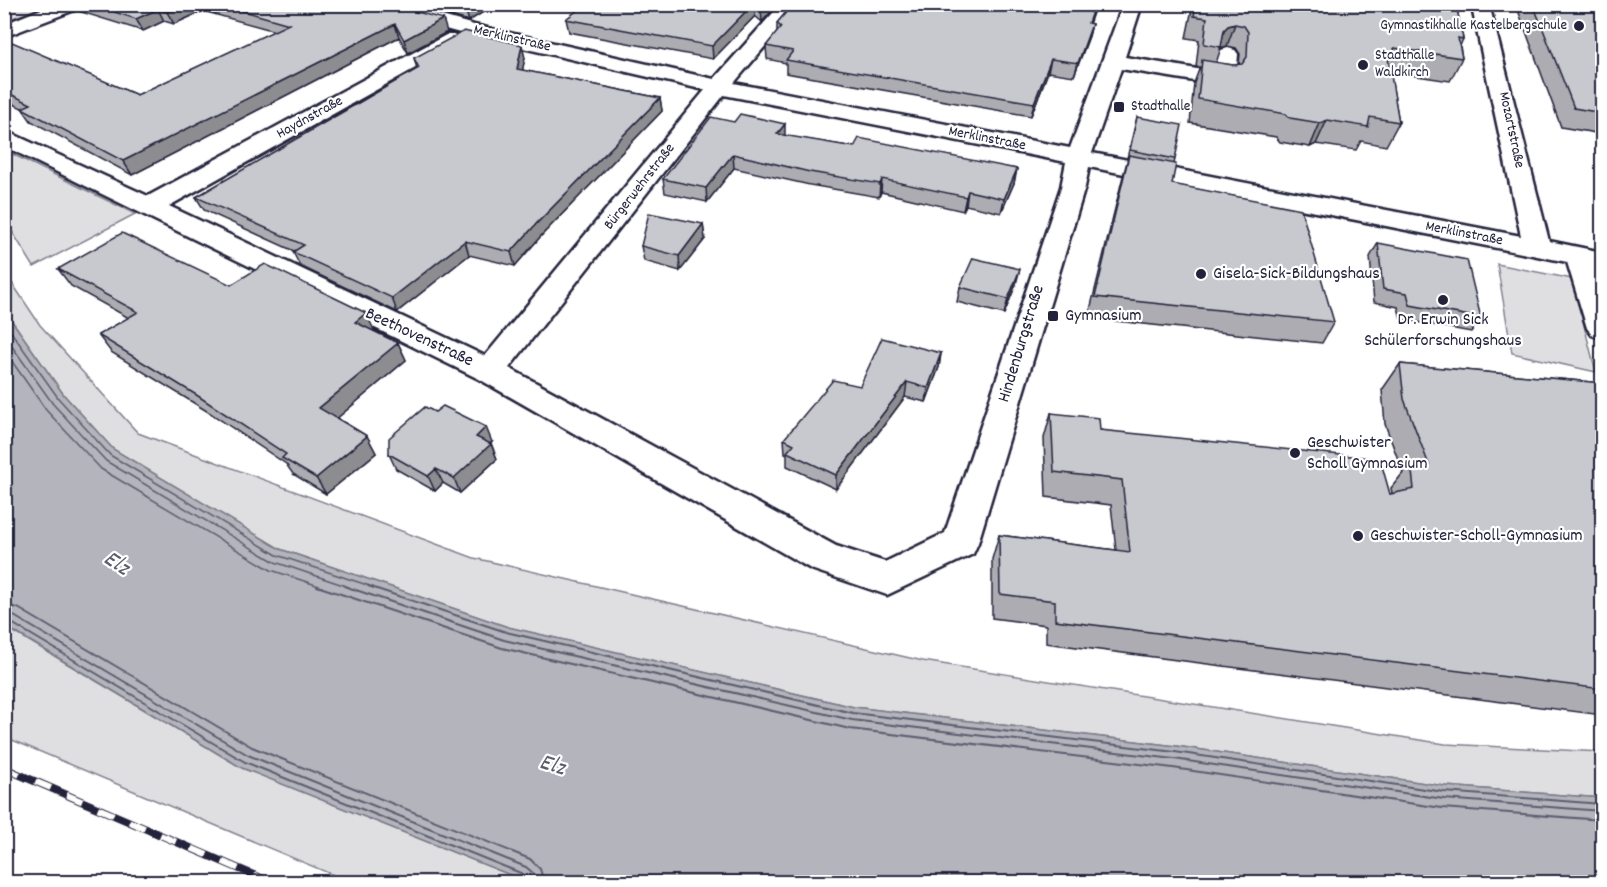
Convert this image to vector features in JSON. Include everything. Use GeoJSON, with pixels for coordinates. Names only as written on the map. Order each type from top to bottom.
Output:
{"type":"FeatureCollection","features":[{"type":"Feature","properties":{"kind":"street"},"geometry":{"type":"LineString","coordinates":[[4,31],[73,4]]}},
{"type":"Feature","properties":{"kind":"street","name":"Merklinstraße"},"geometry":{"type":"LineString","coordinates":[[375,4],[471,30],[719,87],[1591,258]]}},
{"type":"Feature","properties":{"kind":"street","name":"Bürgerwehrstraße"},"geometry":{"type":"LineString","coordinates":[[490,371],[719,87],[792,4]]}},
{"type":"Feature","properties":{"kind":"street","name":"Hindenburgstraße"},"geometry":{"type":"LineString","coordinates":[[824,558],[887,579],[960,543],[1072,187],[1079,157],[1133,4]]}},
{"type":"Feature","properties":{"kind":"street"},"geometry":{"type":"LineString","coordinates":[[1459,8],[1489,8]]}},
{"type":"Feature","properties":{"kind":"street","name":"Mozartstraße"},"geometry":{"type":"LineString","coordinates":[[1489,8],[1537,248]]}},
{"type":"Feature","properties":{"kind":"street","name":"Haydnstraße"},"geometry":{"type":"LineString","coordinates":[[150,206],[471,30]]}},
{"type":"Feature","properties":{"kind":"street"},"geometry":{"type":"LineString","coordinates":[[1113,61],[1225,80],[1228,54]]}},
{"type":"Feature","properties":{"kind":"street","name":"Beethovenstraße"},"geometry":{"type":"LineString","coordinates":[[4,137],[490,371],[824,558]]}},
{"type":"Feature","properties":{"kind":"street"},"geometry":{"type":"LineString","coordinates":[[1591,258],[1602,328]]}},
{"type":"Feature","properties":{"kind":"shaded area"},"geometry":{"type":"Polygon","coordinates":[[[5,4],[48,4],[48,5],[5,21],[5,4]]]}},
{"type":"Feature","properties":{"kind":"shaded area"},"geometry":{"type":"Polygon","coordinates":[[[6,151],[135,214],[34,267],[5,220],[6,151]]]}},
{"type":"Feature","properties":{"kind":"shaded area"},"geometry":{"type":"Polygon","coordinates":[[[1497,264],[1572,279],[1596,372],[1512,353],[1497,264]]]}},
{"type":"Feature","properties":{"kind":"shaded area"},"geometry":{"type":"Polygon","coordinates":[[[4,271],[40,325],[138,433],[474,558],[923,661],[1445,744],[1602,752],[1602,798],[1445,786],[1176,746],[854,707],[508,627],[280,549],[113,449],[64,395],[5,311],[4,271]]]}},
{"type":"Feature","properties":{"kind":"shaded area"},"geometry":{"type":"Polygon","coordinates":[[[4,626],[242,768],[528,882],[350,882],[5,737],[4,626]]]}},
{"type":"Feature","properties":{"kind":"water","name":"Elz"},"geometry":{"type":"Polygon","coordinates":[[[5,311],[64,395],[113,449],[280,549],[508,627],[854,707],[1176,746],[1445,786],[1602,798],[1602,882],[528,882],[242,768],[5,626],[5,311]]]}},
{"type":"Feature","properties":{"kind":"building"},"geometry":{"type":"Polygon","coordinates":[[[90,4],[184,4],[167,12],[158,9],[136,19],[90,4]]]}},
{"type":"Feature","properties":{"kind":"building"},"geometry":{"type":"Polygon","coordinates":[[[219,4],[388,4],[443,19],[404,40],[395,24],[123,161],[22,108],[31,104],[4,91],[6,87],[4,86],[5,39],[137,95],[289,24],[219,4]]]}},
{"type":"Feature","properties":{"kind":"building"},"geometry":{"type":"Polygon","coordinates":[[[449,4],[473,4],[465,9],[449,4]]]}},
{"type":"Feature","properties":{"kind":"building"},"geometry":{"type":"Polygon","coordinates":[[[586,4],[753,4],[712,46],[566,19],[586,4]]]}},
{"type":"Feature","properties":{"kind":"building"},"geometry":{"type":"Polygon","coordinates":[[[755,4],[766,4],[761,10],[755,4]]]}},
{"type":"Feature","properties":{"kind":"building"},"geometry":{"type":"Polygon","coordinates":[[[793,4],[1095,4],[1088,23],[1092,24],[1078,63],[1051,59],[1034,103],[786,60],[793,51],[766,46],[781,27],[777,23],[793,4]]]}},
{"type":"Feature","properties":{"kind":"building","name":"Stadthalle Waldkirch"},"geometry":{"type":"Polygon","coordinates":[[[1196,4],[1456,4],[1463,39],[1458,38],[1462,58],[1394,48],[1395,59],[1388,58],[1399,122],[1370,117],[1368,127],[1327,120],[1320,123],[1290,118],[1286,114],[1198,99],[1202,60],[1233,65],[1242,64],[1247,57],[1248,32],[1244,26],[1235,24],[1224,30],[1221,47],[1204,44],[1207,18],[1194,16],[1196,4]]]}},
{"type":"Feature","properties":{"kind":"building"},"geometry":{"type":"Polygon","coordinates":[[[1533,4],[1602,4],[1602,113],[1574,108],[1533,4]]]}},
{"type":"Feature","properties":{"kind":"building"},"geometry":{"type":"Polygon","coordinates":[[[464,31],[522,45],[517,69],[660,98],[511,252],[465,241],[392,298],[293,252],[304,245],[196,197],[419,68],[414,58],[464,31]]]}},
{"type":"Feature","properties":{"kind":"building"},"geometry":{"type":"Polygon","coordinates":[[[740,114],[785,124],[777,134],[854,147],[859,138],[1017,169],[1004,199],[968,191],[966,197],[882,179],[880,184],[810,172],[733,154],[706,188],[663,179],[711,117],[734,122],[740,114]]]}},
{"type":"Feature","properties":{"kind":"building"},"geometry":{"type":"Polygon","coordinates":[[[1137,117],[1182,125],[1175,159],[1130,150],[1137,117]]]}},
{"type":"Feature","properties":{"kind":"building","name":"Gisela-Sick-Bildungshaus"},"geometry":{"type":"Polygon","coordinates":[[[1129,155],[1176,164],[1172,184],[1301,209],[1334,322],[1095,297],[1129,155]]]}},
{"type":"Feature","properties":{"kind":"building"},"geometry":{"type":"Polygon","coordinates":[[[649,213],[703,224],[679,256],[641,246],[649,213]]]}},
{"type":"Feature","properties":{"kind":"building"},"geometry":{"type":"Polygon","coordinates":[[[122,233],[231,285],[265,264],[366,313],[355,322],[398,343],[319,408],[367,436],[316,478],[282,458],[286,454],[198,396],[98,335],[138,312],[58,269],[122,233]]]}},
{"type":"Feature","properties":{"kind":"building","name":"Dr. Erwin Sick Schülerforschungshaus"},"geometry":{"type":"Polygon","coordinates":[[[1378,243],[1467,260],[1481,318],[1410,305],[1407,293],[1383,289],[1378,243]]]}},
{"type":"Feature","properties":{"kind":"building"},"geometry":{"type":"Polygon","coordinates":[[[973,258],[1020,269],[1008,299],[960,287],[973,258]]]}},
{"type":"Feature","properties":{"kind":"building"},"geometry":{"type":"Polygon","coordinates":[[[882,338],[941,353],[928,388],[907,382],[836,475],[787,452],[794,444],[784,439],[833,380],[860,386],[882,338]]]}},
{"type":"Feature","properties":{"kind":"building","name":"Geschwister-Scholl-Gymnasium"},"geometry":{"type":"Polygon","coordinates":[[[1400,364],[1602,383],[1602,689],[1055,620],[1055,601],[1000,594],[999,535],[1130,552],[1122,480],[1054,472],[1051,413],[1099,418],[1100,430],[1380,459],[1390,494],[1414,489],[1411,463],[1429,465],[1404,399],[1400,364]]]}},
{"type":"Feature","properties":{"kind":"building"},"geometry":{"type":"Polygon","coordinates":[[[443,406],[486,427],[476,437],[491,444],[454,478],[436,469],[428,476],[389,454],[389,438],[425,407],[435,412],[443,406]]]}},
{"type":"Feature","properties":{"kind":"railway"},"geometry":{"type":"LineString","coordinates":[[4,768],[270,882]]}},
{"type":"Feature","properties":{"kind":"place","name":"Gymnastikhalle Kastelbergschule"},"geometry":{"type":"Point","coordinates":[1579,26]}},
{"type":"Feature","properties":{"kind":"place","name":"Stadthalle Waldkirch"},"geometry":{"type":"Point","coordinates":[1363,65]}},
{"type":"Feature","properties":{"kind":"place","name":"Stadthalle"},"geometry":{"type":"Point","coordinates":[1119,107]}},
{"type":"Feature","properties":{"kind":"place","name":"Gisela-Sick-Bildungshaus"},"geometry":{"type":"Point","coordinates":[1201,274]}},
{"type":"Feature","properties":{"kind":"place","name":"Dr. Erwin Sick Schülerforschungshaus"},"geometry":{"type":"Point","coordinates":[1443,300]}},
{"type":"Feature","properties":{"kind":"place","name":"Gymnasium"},"geometry":{"type":"Point","coordinates":[1053,316]}},
{"type":"Feature","properties":{"kind":"place","name":"Geschwister Scholl Gymnasium"},"geometry":{"type":"Point","coordinates":[1295,453]}},
{"type":"Feature","properties":{"kind":"place","name":"Geschwister-Scholl-Gymnasium"},"geometry":{"type":"Point","coordinates":[1358,536]}}]}
